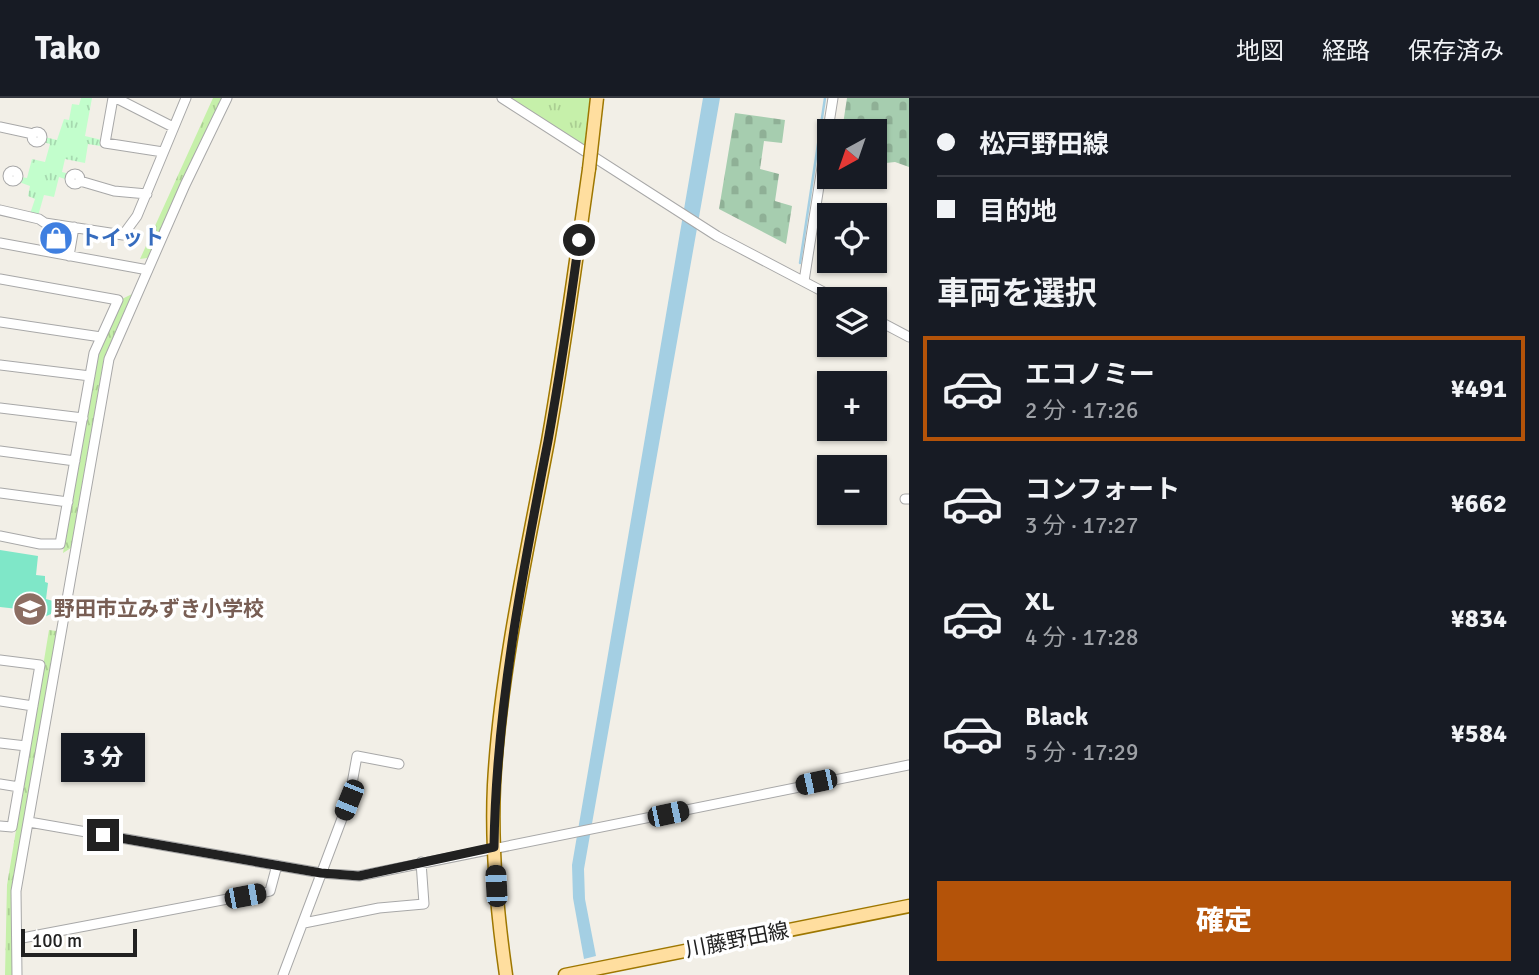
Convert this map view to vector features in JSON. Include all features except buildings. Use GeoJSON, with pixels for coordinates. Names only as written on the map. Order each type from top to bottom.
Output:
{"type":"FeatureCollection","features":[{"type":"Feature","properties":{"kind":"main road"},"geometry":{"type":"LineString","coordinates":[[506,975],[497,906],[494,847],[494,785],[502,703],[569,311],[597,98]]}},
{"type":"Feature","properties":{"kind":"main road","name":"川藤野田線"},"geometry":{"type":"LineString","coordinates":[[565,975],[909,906]]}},
{"type":"Feature","properties":{"kind":"street"},"geometry":{"type":"LineString","coordinates":[[163,152],[105,143],[115,98],[173,127]]}},
{"type":"Feature","properties":{"kind":"street"},"geometry":{"type":"LineString","coordinates":[[0,210],[39,219],[45,223],[122,235],[137,216],[186,98]]}},
{"type":"Feature","properties":{"kind":"street"},"geometry":{"type":"LineString","coordinates":[[17,975],[16,891],[108,359],[227,98]]}},
{"type":"Feature","properties":{"kind":"street"},"geometry":{"type":"LineString","coordinates":[[502,98],[702,227],[817,288]]}},
{"type":"Feature","properties":{"kind":"street"},"geometry":{"type":"LineString","coordinates":[[804,281],[833,98]]}},
{"type":"Feature","properties":{"kind":"street"},"geometry":{"type":"LineString","coordinates":[[0,127],[33,134]]}},
{"type":"Feature","properties":{"kind":"street"},"geometry":{"type":"LineString","coordinates":[[79,181],[114,191],[147,194]]}},
{"type":"Feature","properties":{"kind":"street"},"geometry":{"type":"LineString","coordinates":[[69,256],[74,227]]}},
{"type":"Feature","properties":{"kind":"street"},"geometry":{"type":"LineString","coordinates":[[0,243],[148,270]]}},
{"type":"Feature","properties":{"kind":"street"},"geometry":{"type":"LineString","coordinates":[[0,279],[118,300],[94,353],[60,544],[40,544],[0,536]]}},
{"type":"Feature","properties":{"kind":"street"},"geometry":{"type":"LineString","coordinates":[[0,322],[101,337]]}},
{"type":"Feature","properties":{"kind":"street"},"geometry":{"type":"LineString","coordinates":[[887,325],[909,337]]}},
{"type":"Feature","properties":{"kind":"street"},"geometry":{"type":"LineString","coordinates":[[0,365],[90,376]]}},
{"type":"Feature","properties":{"kind":"street"},"geometry":{"type":"LineString","coordinates":[[0,408],[83,418]]}},
{"type":"Feature","properties":{"kind":"street"},"geometry":{"type":"LineString","coordinates":[[0,451],[75,461]]}},
{"type":"Feature","properties":{"kind":"street"},"geometry":{"type":"LineString","coordinates":[[0,493],[68,502]]}},
{"type":"Feature","properties":{"kind":"street"},"geometry":{"type":"LineString","coordinates":[[0,660],[40,665],[12,827],[0,826]]}},
{"type":"Feature","properties":{"kind":"street"},"geometry":{"type":"LineString","coordinates":[[0,701],[33,706]]}},
{"type":"Feature","properties":{"kind":"street"},"geometry":{"type":"LineString","coordinates":[[0,743],[26,746]]}},
{"type":"Feature","properties":{"kind":"street"},"geometry":{"type":"LineString","coordinates":[[283,975],[349,800],[358,756],[399,764]]}},
{"type":"Feature","properties":{"kind":"street"},"geometry":{"type":"LineString","coordinates":[[29,821],[321,873],[359,876],[909,765]]}},
{"type":"Feature","properties":{"kind":"street"},"geometry":{"type":"LineString","coordinates":[[0,784],[19,787]]}},
{"type":"Feature","properties":{"kind":"street"},"geometry":{"type":"LineString","coordinates":[[304,923],[379,908],[424,904],[421,862]]}},
{"type":"Feature","properties":{"kind":"street"},"geometry":{"type":"LineString","coordinates":[[17,939],[270,891],[277,865]]}},
{"type":"Feature","properties":{"kind":"green space"},"geometry":{"type":"Polygon","coordinates":[[[81,98],[92,98],[85,136],[102,140],[100,146],[88,144],[85,163],[65,159],[62,172],[70,174],[68,180],[59,177],[54,197],[44,195],[38,216],[30,214],[35,199],[28,196],[30,186],[19,182],[21,177],[27,178],[32,159],[45,162],[50,144],[43,142],[45,137],[57,140],[64,119],[69,120],[72,104],[79,105],[81,98]]]}},
{"type":"Feature","properties":{"kind":"green space"},"geometry":{"type":"Polygon","coordinates":[[[213,98],[223,98],[151,254],[140,259],[213,98]]]}},
{"type":"Feature","properties":{"kind":"green space"},"geometry":{"type":"Polygon","coordinates":[[[508,98],[591,98],[585,147],[508,98]]]}},
{"type":"Feature","properties":{"kind":"green space"},"geometry":{"type":"Polygon","coordinates":[[[847,98],[909,98],[909,167],[895,162],[887,163],[887,119],[844,119],[847,98]]]}},
{"type":"Feature","properties":{"kind":"green space"},"geometry":{"type":"Polygon","coordinates":[[[735,113],[785,120],[782,143],[764,141],[760,169],[779,174],[775,201],[792,206],[786,244],[719,209],[735,113]]]}},
{"type":"Feature","properties":{"kind":"green space"},"geometry":{"type":"Polygon","coordinates":[[[132,294],[104,358],[71,548],[63,553],[98,354],[122,299],[132,294]]]}},
{"type":"Feature","properties":{"kind":"green space"},"geometry":{"type":"Polygon","coordinates":[[[0,550],[38,556],[36,575],[45,576],[45,582],[48,583],[46,599],[53,601],[51,614],[42,618],[18,615],[18,609],[0,607],[0,550]]]}},
{"type":"Feature","properties":{"kind":"green space"},"geometry":{"type":"Polygon","coordinates":[[[49,630],[57,631],[12,890],[12,975],[5,975],[7,885],[49,630]]]}},
{"type":"Feature","properties":{"kind":"water"},"geometry":{"type":"Polygon","coordinates":[[[703,98],[720,98],[584,869],[585,899],[596,956],[584,959],[573,898],[572,865],[703,98]]]}},
{"type":"Feature","properties":{"kind":"waterway"},"geometry":{"type":"LineString","coordinates":[[800,263],[825,98]]}},
{"type":"Feature","properties":{"kind":"place","name":"トイット"},"geometry":{"type":"Point","coordinates":[56,238]}},
{"type":"Feature","properties":{"kind":"place","name":"野田市立みずき小学校"},"geometry":{"type":"Point","coordinates":[30,609]}},
{"type":"Feature","properties":{"kind":"route"},"geometry":{"type":"LineString","coordinates":[[103,835],[321,873],[359,876],[494,847],[494,785],[502,703],[579,240]]}}]}
